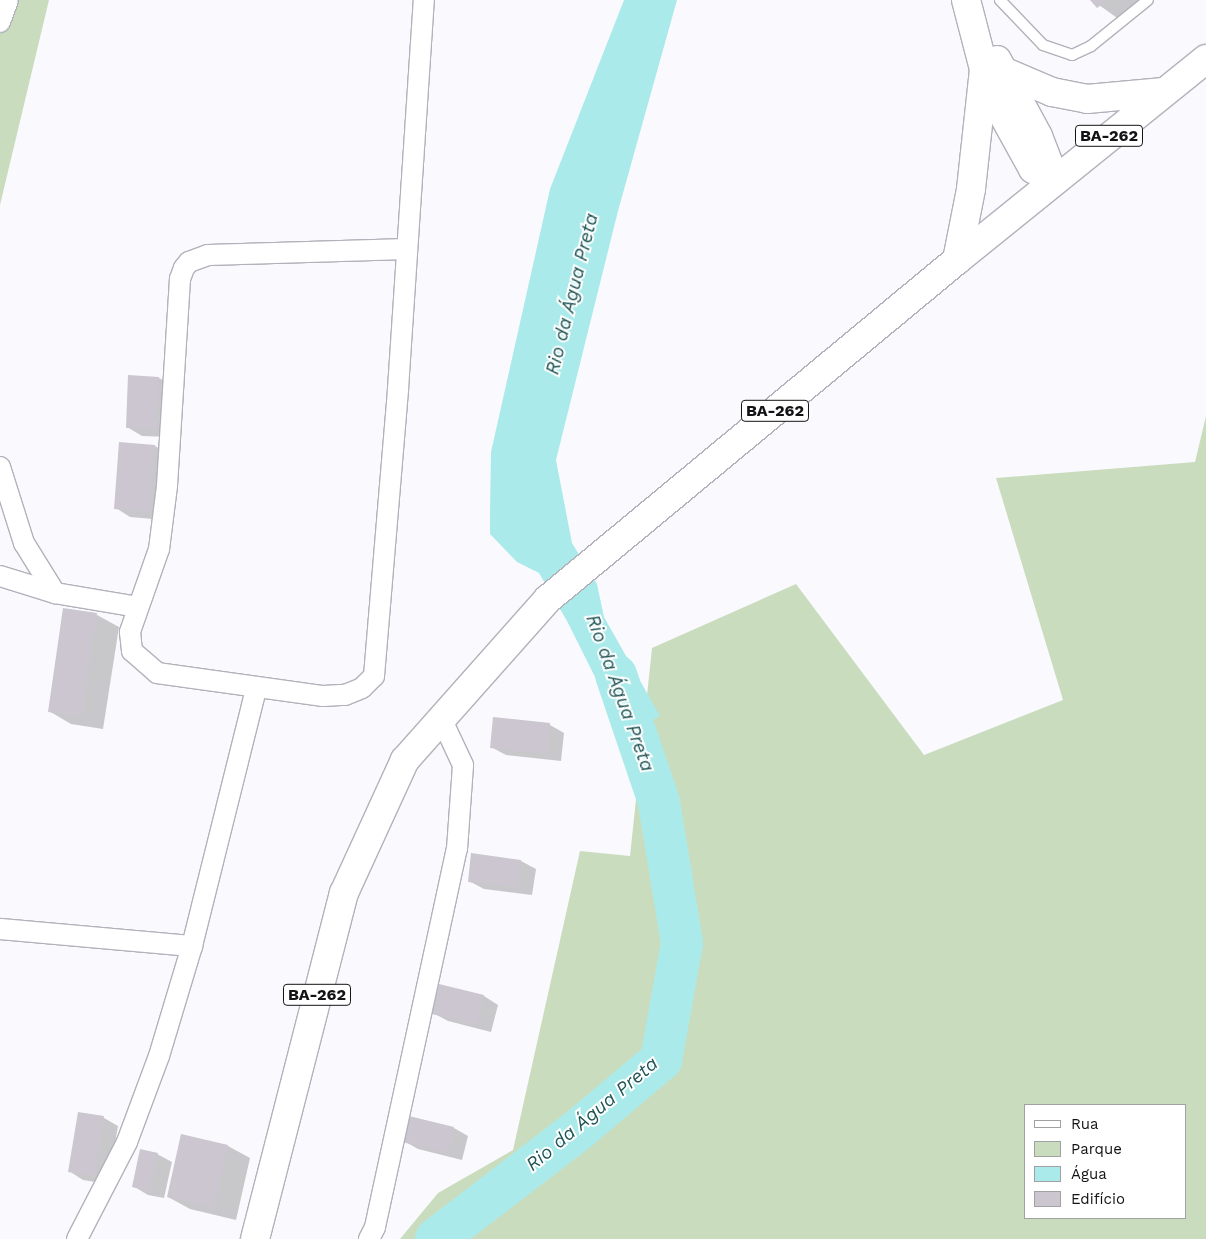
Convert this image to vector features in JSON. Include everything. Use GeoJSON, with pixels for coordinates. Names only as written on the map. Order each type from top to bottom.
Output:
{"type":"FeatureCollection","features":[{"type":"Feature","properties":{"kind":"main road"},"geometry":{"type":"LineString","coordinates":[[966,0],[978,40],[994,70],[1001,111],[1033,169],[1055,180]]}},
{"type":"Feature","properties":{"kind":"main road","name":"BA-262"},"geometry":{"type":"LineString","coordinates":[[254,1239],[344,893],[405,760],[440,718],[548,599],[957,260],[1206,59]]}},
{"type":"Feature","properties":{"kind":"main road"},"geometry":{"type":"LineString","coordinates":[[994,70],[1052,92],[1087,99],[1164,92]]}},
{"type":"Feature","properties":{"kind":"main road"},"geometry":{"type":"LineString","coordinates":[[957,260],[994,70]]}},
{"type":"Feature","properties":{"kind":"street"},"geometry":{"type":"LineString","coordinates":[[0,22],[8,0]]}},
{"type":"Feature","properties":{"kind":"street"},"geometry":{"type":"LineString","coordinates":[[408,249],[208,255],[193,260],[184,268],[180,278],[167,486],[160,542],[130,632],[132,651],[142,662],[157,673],[256,689],[323,696],[345,695],[362,688],[374,676],[408,249],[424,0]]}},
{"type":"Feature","properties":{"kind":"street"},"geometry":{"type":"LineString","coordinates":[[0,467],[24,543],[55,593]]}},
{"type":"Feature","properties":{"kind":"street"},"geometry":{"type":"LineString","coordinates":[[0,576],[55,593],[138,607]]}},
{"type":"Feature","properties":{"kind":"street"},"geometry":{"type":"LineString","coordinates":[[77,1239],[127,1142],[159,1056],[192,946],[256,689]]}},
{"type":"Feature","properties":{"kind":"street"},"geometry":{"type":"LineString","coordinates":[[370,1239],[375,1228],[457,849],[463,765],[440,718]]}},
{"type":"Feature","properties":{"kind":"street"},"geometry":{"type":"LineString","coordinates":[[0,929],[192,946]]}},
{"type":"Feature","properties":{"kind":"lane"},"geometry":{"type":"LineString","coordinates":[[1000,0],[1043,45],[1072,55],[1091,46],[1148,0]]}},
{"type":"Feature","properties":{"kind":"green space"},"geometry":{"type":"Polygon","coordinates":[[[0,0],[49,0],[0,205],[0,0]]]}},
{"type":"Feature","properties":{"kind":"green space"},"geometry":{"type":"Polygon","coordinates":[[[1206,416],[1206,1239],[400,1239],[438,1193],[513,1150],[580,851],[630,856],[652,648],[796,584],[924,755],[1063,700],[996,478],[1195,462],[1206,416]]]}},
{"type":"Feature","properties":{"kind":"water"},"geometry":{"type":"Polygon","coordinates":[[[624,0],[677,0],[618,211],[556,460],[572,543],[597,584],[604,617],[660,716],[624,735],[567,621],[539,573],[517,562],[490,534],[490,509],[491,452],[550,189],[624,0]]]}},
{"type":"Feature","properties":{"kind":"building"},"geometry":{"type":"Polygon","coordinates":[[[1090,0],[1107,0],[1097,8],[1090,0]]]}},
{"type":"Feature","properties":{"kind":"building"},"geometry":{"type":"Polygon","coordinates":[[[128,375],[159,377],[157,429],[126,428],[128,375]]]}},
{"type":"Feature","properties":{"kind":"building"},"geometry":{"type":"Polygon","coordinates":[[[119,442],[155,445],[151,512],[114,509],[119,442]]]}},
{"type":"Feature","properties":{"kind":"building"},"geometry":{"type":"Polygon","coordinates":[[[63,608],[97,613],[82,717],[48,712],[63,608]]]}},
{"type":"Feature","properties":{"kind":"building"},"geometry":{"type":"Polygon","coordinates":[[[493,717],[550,723],[547,754],[490,748],[493,717]]]}},
{"type":"Feature","properties":{"kind":"building"},"geometry":{"type":"Polygon","coordinates":[[[471,853],[521,860],[518,888],[468,882],[471,853]]]}},
{"type":"Feature","properties":{"kind":"building"},"geometry":{"type":"Polygon","coordinates":[[[439,984],[484,995],[477,1025],[432,1014],[439,984]]]}},
{"type":"Feature","properties":{"kind":"building"},"geometry":{"type":"Polygon","coordinates":[[[78,1112],[104,1116],[94,1176],[68,1172],[78,1112]]]}},
{"type":"Feature","properties":{"kind":"building"},"geometry":{"type":"Polygon","coordinates":[[[409,1116],[454,1127],[448,1153],[402,1142],[409,1116]]]}},
{"type":"Feature","properties":{"kind":"building"},"geometry":{"type":"Polygon","coordinates":[[[181,1134],[228,1145],[215,1208],[167,1197],[181,1134]]]}},
{"type":"Feature","properties":{"kind":"building"},"geometry":{"type":"Polygon","coordinates":[[[140,1149],[158,1153],[150,1191],[132,1187],[140,1149]]]}},
{"type":"Feature","properties":{"kind":"waterway","name":"Rio da Água Preta"},"geometry":{"type":"LineString","coordinates":[[436,1239],[578,1130],[661,1060],[682,943],[659,802],[616,675]]}}]}
